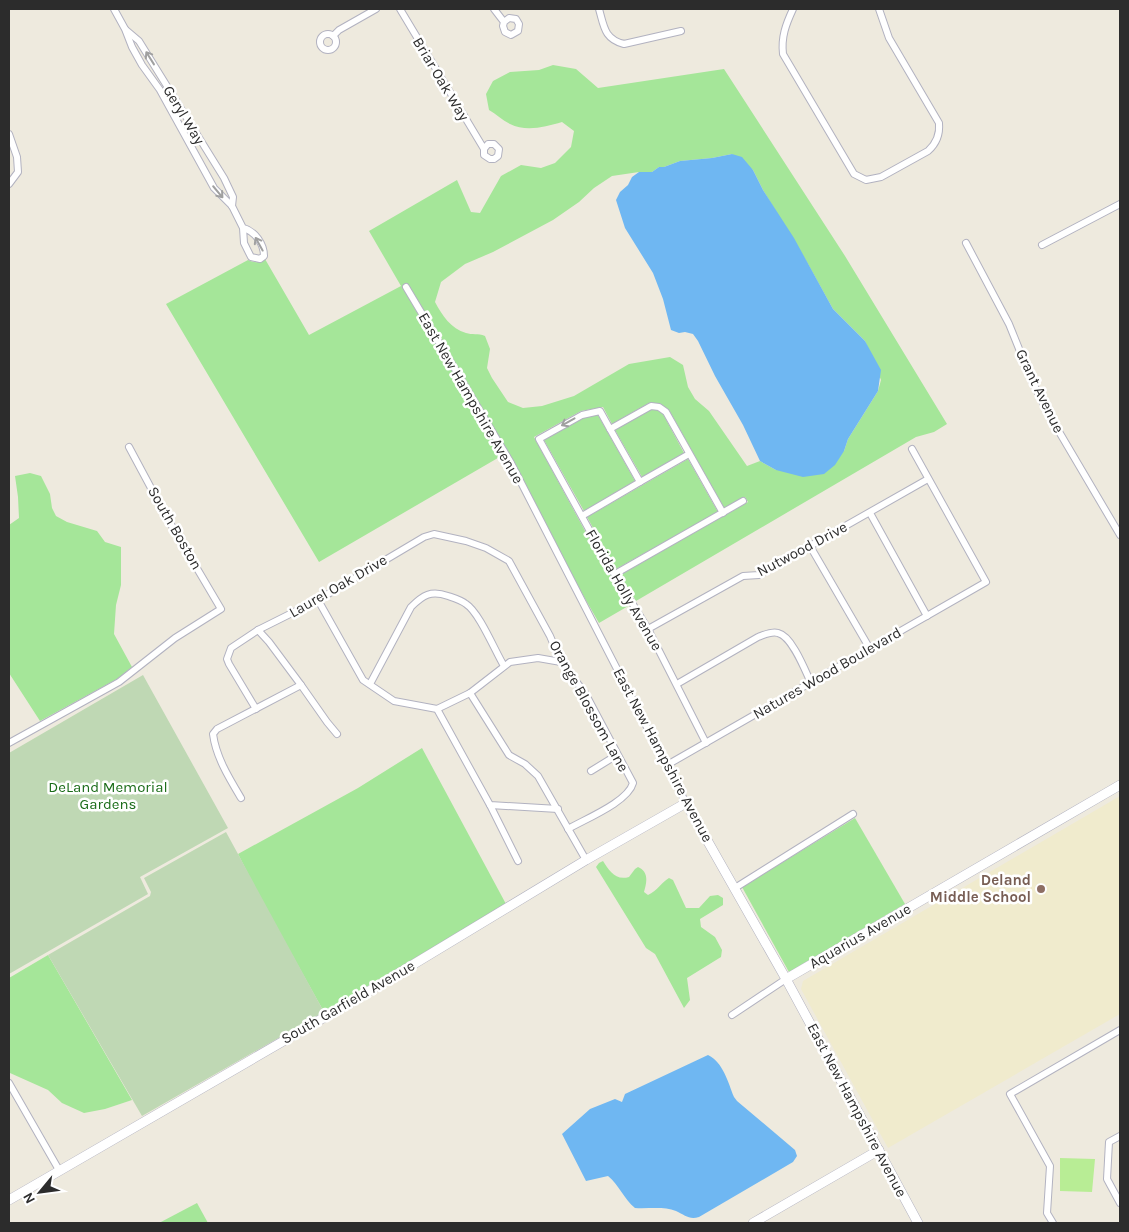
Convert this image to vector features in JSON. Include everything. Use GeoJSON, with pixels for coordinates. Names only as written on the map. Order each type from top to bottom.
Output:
{"type":"FeatureCollection","features":[{"type":"Feature","properties":{"kind":"street","name":"Geryl Way"},"geometry":{"type":"LineString","coordinates":[[114,9],[142,65],[158,87],[214,188],[232,206],[243,228],[247,251],[251,257],[260,259],[264,256],[261,245],[249,229],[243,228]]}},
{"type":"Feature","properties":{"kind":"street"},"geometry":{"type":"LineString","coordinates":[[333,36],[339,30],[376,9]]}},
{"type":"Feature","properties":{"kind":"street","name":"Briar Oak Way"},"geometry":{"type":"LineString","coordinates":[[400,9],[484,149]]}},
{"type":"Feature","properties":{"kind":"street"},"geometry":{"type":"LineString","coordinates":[[494,9],[504,22]]}},
{"type":"Feature","properties":{"kind":"street"},"geometry":{"type":"LineString","coordinates":[[600,9],[605,30],[609,37],[616,42],[624,44],[681,31]]}},
{"type":"Feature","properties":{"kind":"street"},"geometry":{"type":"LineString","coordinates":[[793,9],[782,38],[784,54],[854,174],[866,180],[881,177],[928,150],[935,145],[940,131],[939,123],[889,38],[879,9]]}},
{"type":"Feature","properties":{"kind":"street","name":"Geryl Way"},"geometry":{"type":"LineString","coordinates":[[125,29],[138,41],[224,178],[233,198],[232,206]]}},
{"type":"Feature","properties":{"kind":"street"},"geometry":{"type":"LineString","coordinates":[[158,87],[165,83]]}},
{"type":"Feature","properties":{"kind":"street"},"geometry":{"type":"LineString","coordinates":[[9,134],[16,156],[18,172],[9,184]]}},
{"type":"Feature","properties":{"kind":"street"},"geometry":{"type":"LineString","coordinates":[[201,165],[212,159]]}},
{"type":"Feature","properties":{"kind":"street"},"geometry":{"type":"LineString","coordinates":[[1042,245],[1120,204]]}},
{"type":"Feature","properties":{"kind":"street","name":"Grant Avenue"},"geometry":{"type":"LineString","coordinates":[[966,243],[1008,324],[1048,413],[1120,535]]}},
{"type":"Feature","properties":{"kind":"street","name":"East New Hampshire Avenue"},"geometry":{"type":"LineString","coordinates":[[406,287],[511,463],[686,803],[786,979],[918,1223]]}},
{"type":"Feature","properties":{"kind":"street"},"geometry":{"type":"LineString","coordinates":[[640,482],[610,428],[651,406],[659,407],[666,412],[723,513]]}},
{"type":"Feature","properties":{"kind":"street","name":"Florida Holly Avenue"},"geometry":{"type":"LineString","coordinates":[[610,428],[600,411],[582,415],[539,438],[615,574],[648,628],[706,743]]}},
{"type":"Feature","properties":{"kind":"street","name":"South Boston"},"geometry":{"type":"LineString","coordinates":[[9,743],[118,682],[175,638],[221,609],[166,516],[130,447]]}},
{"type":"Feature","properties":{"kind":"street"},"geometry":{"type":"LineString","coordinates":[[912,449],[928,479]]}},
{"type":"Feature","properties":{"kind":"street"},"geometry":{"type":"LineString","coordinates":[[582,516],[689,454]]}},
{"type":"Feature","properties":{"kind":"street","name":"Natures Wood Boulevard"},"geometry":{"type":"LineString","coordinates":[[668,765],[986,582],[928,479]]}},
{"type":"Feature","properties":{"kind":"street","name":"Nutwood Drive"},"geometry":{"type":"LineString","coordinates":[[648,628],[743,576],[760,575],[928,479]]}},
{"type":"Feature","properties":{"kind":"street"},"geometry":{"type":"LineString","coordinates":[[615,574],[743,501]]}},
{"type":"Feature","properties":{"kind":"street"},"geometry":{"type":"LineString","coordinates":[[870,513],[927,616]]}},
{"type":"Feature","properties":{"kind":"street","name":"Laurel Oak Drive"},"geometry":{"type":"LineString","coordinates":[[256,709],[229,664],[227,659],[231,648],[258,630],[318,600],[424,537],[434,534],[466,541]]}},
{"type":"Feature","properties":{"kind":"street","name":"Orange Blossom Lane"},"geometry":{"type":"LineString","coordinates":[[466,541],[486,548],[509,561],[550,636],[561,662],[585,693],[633,783],[623,798],[568,829]]}},
{"type":"Feature","properties":{"kind":"street"},"geometry":{"type":"LineString","coordinates":[[810,546],[870,649]]}},
{"type":"Feature","properties":{"kind":"street"},"geometry":{"type":"LineString","coordinates":[[370,684],[411,607],[428,593],[439,593],[448,596],[465,603],[473,610],[504,666]]}},
{"type":"Feature","properties":{"kind":"street"},"geometry":{"type":"LineString","coordinates":[[318,600],[363,680],[394,701],[437,709],[470,692],[504,666],[516,661],[538,658],[561,662]]}},
{"type":"Feature","properties":{"kind":"street"},"geometry":{"type":"LineString","coordinates":[[258,630],[270,642],[326,722],[337,734]]}},
{"type":"Feature","properties":{"kind":"street"},"geometry":{"type":"LineString","coordinates":[[677,684],[770,633],[778,633],[787,639],[811,683]]}},
{"type":"Feature","properties":{"kind":"street"},"geometry":{"type":"LineString","coordinates":[[241,798],[226,774],[214,745],[213,734],[217,729],[301,684]]}},
{"type":"Feature","properties":{"kind":"street"},"geometry":{"type":"LineString","coordinates":[[470,692],[509,755],[525,764],[538,776],[586,860]]}},
{"type":"Feature","properties":{"kind":"street"},"geometry":{"type":"LineString","coordinates":[[437,709],[490,805],[518,861]]}},
{"type":"Feature","properties":{"kind":"street"},"geometry":{"type":"LineString","coordinates":[[591,772],[617,755]]}},
{"type":"Feature","properties":{"kind":"street","name":"Aquarius Avenue"},"geometry":{"type":"LineString","coordinates":[[732,1015],[786,979],[1120,785]]}},
{"type":"Feature","properties":{"kind":"street","name":"South Garfield Avenue"},"geometry":{"type":"LineString","coordinates":[[9,1200],[356,999],[586,860],[686,803]]}},
{"type":"Feature","properties":{"kind":"street"},"geometry":{"type":"LineString","coordinates":[[490,805],[558,810]]}},
{"type":"Feature","properties":{"kind":"street"},"geometry":{"type":"LineString","coordinates":[[735,888],[854,814]]}},
{"type":"Feature","properties":{"kind":"street"},"geometry":{"type":"LineString","coordinates":[[1053,1223],[1047,1213],[1050,1166],[1010,1094],[1120,1030]]}},
{"type":"Feature","properties":{"kind":"street"},"geometry":{"type":"LineString","coordinates":[[9,1083],[59,1170]]}},
{"type":"Feature","properties":{"kind":"street"},"geometry":{"type":"LineString","coordinates":[[1120,1136],[1109,1142],[1107,1179],[1120,1203]]}},
{"type":"Feature","properties":{"kind":"street"},"geometry":{"type":"LineString","coordinates":[[753,1223],[879,1150]]}},
{"type":"Feature","properties":{"kind":"shaded area","name":"Deland Middle School"},"geometry":{"type":"Polygon","coordinates":[[[1120,796],[1120,1014],[888,1148],[801,989],[803,981],[1120,796]]]}},
{"type":"Feature","properties":{"kind":"green space"},"geometry":{"type":"Polygon","coordinates":[[[553,65],[576,69],[598,88],[724,69],[845,256],[947,424],[934,432],[916,437],[636,601],[620,575],[748,502],[745,497],[724,508],[669,410],[660,404],[649,403],[612,424],[603,407],[581,411],[534,437],[603,564],[630,605],[599,623],[503,455],[319,562],[166,304],[248,260],[256,262],[265,259],[309,335],[401,286],[369,231],[457,180],[471,212],[480,213],[501,176],[521,165],[541,168],[555,163],[571,147],[574,131],[562,122],[542,127],[522,128],[504,121],[489,110],[486,94],[493,81],[510,72],[539,70],[553,65]],[[732,154],[680,161],[659,167],[652,172],[612,176],[553,220],[493,252],[465,264],[441,282],[435,302],[451,325],[466,333],[485,336],[490,349],[487,368],[492,378],[508,402],[523,408],[542,406],[574,396],[629,364],[670,357],[683,365],[688,387],[695,399],[709,411],[747,466],[760,461],[776,470],[844,451],[848,439],[878,391],[881,380],[865,341],[833,309],[753,170],[732,154]]]}},
{"type":"Feature","properties":{"kind":"green space"},"geometry":{"type":"Polygon","coordinates":[[[651,409],[663,414],[684,453],[642,477],[615,430],[651,409]]]}},
{"type":"Feature","properties":{"kind":"green space"},"geometry":{"type":"Polygon","coordinates":[[[598,415],[635,481],[584,511],[544,440],[583,418],[598,415]]]}},
{"type":"Feature","properties":{"kind":"green space"},"geometry":{"type":"Polygon","coordinates":[[[688,459],[718,512],[616,569],[587,517],[688,459]]]}},
{"type":"Feature","properties":{"kind":"green space"},"geometry":{"type":"Polygon","coordinates":[[[30,473],[41,476],[50,494],[52,508],[56,516],[67,522],[97,531],[105,542],[121,547],[121,585],[116,605],[114,634],[132,667],[117,679],[40,721],[9,673],[9,525],[19,518],[15,476],[30,473]]]}},
{"type":"Feature","properties":{"kind":"green space","name":"DeLand Memorial Gardens"},"geometry":{"type":"Polygon","coordinates":[[[143,675],[228,828],[140,877],[148,894],[9,974],[9,753],[143,675]]]}},
{"type":"Feature","properties":{"kind":"green space"},"geometry":{"type":"Polygon","coordinates":[[[422,748],[506,904],[324,1012],[238,854],[358,788],[422,748]]]}},
{"type":"Feature","properties":{"kind":"green space"},"geometry":{"type":"Polygon","coordinates":[[[855,818],[905,904],[789,972],[742,887],[855,818]]]}},
{"type":"Feature","properties":{"kind":"green space"},"geometry":{"type":"Polygon","coordinates":[[[226,832],[324,1012],[142,1116],[48,955],[150,896],[151,892],[144,878],[226,832]]]}},
{"type":"Feature","properties":{"kind":"green space"},"geometry":{"type":"Polygon","coordinates":[[[603,861],[613,874],[624,878],[629,877],[638,867],[642,869],[646,874],[644,892],[648,895],[669,878],[673,880],[686,908],[699,908],[710,896],[718,895],[723,898],[723,905],[700,919],[701,927],[715,937],[722,950],[721,957],[687,978],[690,1000],[684,1008],[655,954],[646,948],[596,867],[603,861]]]}},
{"type":"Feature","properties":{"kind":"green space"},"geometry":{"type":"Polygon","coordinates":[[[48,955],[132,1100],[105,1109],[84,1113],[62,1103],[48,1090],[10,1073],[9,978],[48,955]]]}},
{"type":"Feature","properties":{"kind":"green space"},"geometry":{"type":"Polygon","coordinates":[[[1060,1158],[1095,1159],[1092,1192],[1060,1191],[1060,1158]]]}},
{"type":"Feature","properties":{"kind":"green space"},"geometry":{"type":"Polygon","coordinates":[[[197,1203],[208,1223],[159,1223],[197,1203]]]}},
{"type":"Feature","properties":{"kind":"water"},"geometry":{"type":"Polygon","coordinates":[[[732,154],[742,157],[753,170],[763,190],[794,238],[833,309],[865,341],[881,370],[878,391],[848,439],[844,451],[835,465],[824,474],[803,477],[776,470],[760,461],[698,341],[693,334],[679,333],[671,330],[663,299],[653,273],[625,228],[616,200],[632,177],[639,172],[652,172],[659,167],[680,161],[732,154]]]}},
{"type":"Feature","properties":{"kind":"water"},"geometry":{"type":"Polygon","coordinates":[[[708,1055],[718,1062],[737,1101],[795,1150],[797,1156],[793,1162],[696,1218],[666,1209],[635,1208],[608,1176],[586,1181],[562,1134],[590,1109],[615,1099],[622,1102],[625,1094],[708,1055]]]}},
{"type":"Feature","properties":{"kind":"place","name":"Deland Middle School"},"geometry":{"type":"Point","coordinates":[1041,889]}}]}
